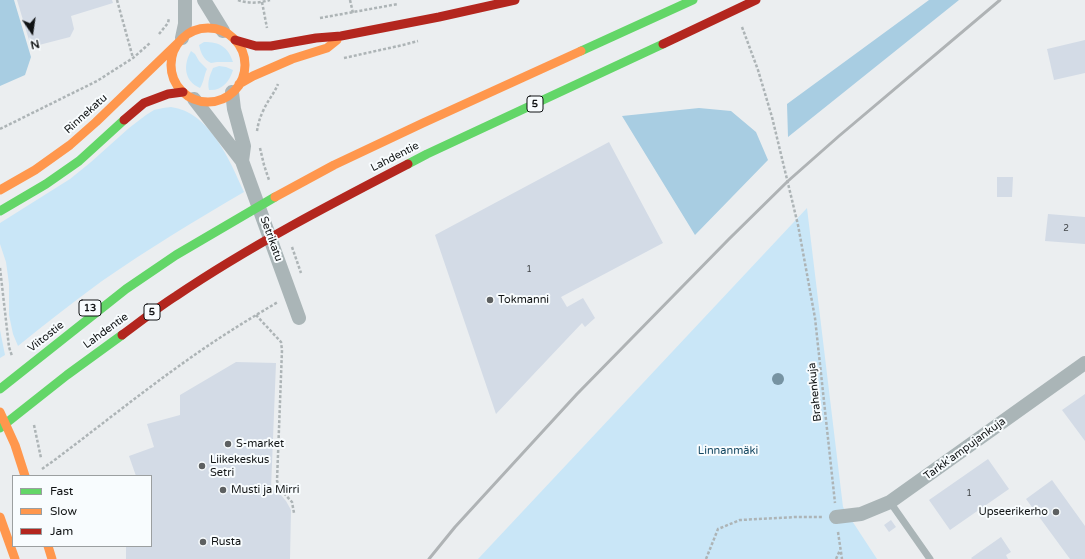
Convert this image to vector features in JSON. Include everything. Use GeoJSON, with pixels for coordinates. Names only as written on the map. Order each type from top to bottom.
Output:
{"type":"FeatureCollection","features":[{"type":"Feature","properties":{"kind":"main road"},"geometry":{"type":"LineString","coordinates":[[235,40],[256,46],[271,46],[316,38],[341,36],[439,18],[515,0]]}},
{"type":"Feature","properties":{"kind":"main road","name":"Lahdentie"},"geometry":{"type":"LineString","coordinates":[[126,288],[176,255],[228,224],[334,165],[693,0]]}},
{"type":"Feature","properties":{"kind":"main road","name":"Lahdentie"},"geometry":{"type":"LineString","coordinates":[[0,428],[67,375],[175,296],[240,255],[316,212],[427,154],[756,0]]}},
{"type":"Feature","properties":{"kind":"main road"},"geometry":{"type":"LineString","coordinates":[[189,96],[177,86],[173,77],[171,59],[180,40],[193,31],[206,28],[214,28],[222,31],[235,40],[241,48],[245,66],[243,75],[236,88]]}},
{"type":"Feature","properties":{"kind":"main road"},"geometry":{"type":"LineString","coordinates":[[0,211],[46,184],[79,161],[144,103],[168,94],[189,96],[204,102],[224,98],[253,76],[286,62],[327,48],[341,36]]}},
{"type":"Feature","properties":{"kind":"main road","name":"Rinnekatu"},"geometry":{"type":"LineString","coordinates":[[0,190],[35,170],[70,145],[96,122],[180,40]]}},
{"type":"Feature","properties":{"kind":"main road","name":"13"},"geometry":{"type":"LineString","coordinates":[[86,310],[126,288]]}},
{"type":"Feature","properties":{"kind":"main road","name":"Viitostie"},"geometry":{"type":"LineString","coordinates":[[0,389],[126,288]]}},
{"type":"Feature","properties":{"kind":"main road"},"geometry":{"type":"LineString","coordinates":[[0,412],[15,445],[25,475]]}},
{"type":"Feature","properties":{"kind":"main road"},"geometry":{"type":"LineString","coordinates":[[0,517],[15,559]]}},
{"type":"Feature","properties":{"kind":"main road"},"geometry":{"type":"LineString","coordinates":[[48,547],[52,559]]}},
{"type":"Feature","properties":{"kind":"street"},"geometry":{"type":"LineString","coordinates":[[180,40],[185,24],[185,0]]}},
{"type":"Feature","properties":{"kind":"street"},"geometry":{"type":"LineString","coordinates":[[204,0],[222,31]]}},
{"type":"Feature","properties":{"kind":"street","name":"Setrikatu"},"geometry":{"type":"LineString","coordinates":[[236,88],[234,109],[244,146],[242,161]]}},
{"type":"Feature","properties":{"kind":"street","name":"Setrikatu"},"geometry":{"type":"LineString","coordinates":[[189,96],[242,161],[299,318]]}},
{"type":"Feature","properties":{"kind":"street","name":"Tarkk'ampujankuja"},"geometry":{"type":"LineString","coordinates":[[836,517],[861,514],[890,502],[1085,363]]}},
{"type":"Feature","properties":{"kind":"lane"},"geometry":{"type":"LineString","coordinates":[[890,502],[930,559]]}},
{"type":"Feature","properties":{"kind":"path"},"geometry":{"type":"LineString","coordinates":[[117,0],[133,58]]}},
{"type":"Feature","properties":{"kind":"path"},"geometry":{"type":"LineString","coordinates":[[238,0],[243,2],[262,2],[270,0]]}},
{"type":"Feature","properties":{"kind":"path"},"geometry":{"type":"LineString","coordinates":[[350,0],[353,13]]}},
{"type":"Feature","properties":{"kind":"path"},"geometry":{"type":"LineString","coordinates":[[262,2],[268,33]]}},
{"type":"Feature","properties":{"kind":"path"},"geometry":{"type":"LineString","coordinates":[[314,19],[398,4]]}},
{"type":"Feature","properties":{"kind":"path"},"geometry":{"type":"LineString","coordinates":[[158,36],[168,23],[169,16]]}},
{"type":"Feature","properties":{"kind":"path","name":"Brahenkuja"},"geometry":{"type":"LineString","coordinates":[[740,21],[758,70],[772,117],[798,225],[815,318],[836,517],[842,559]]}},
{"type":"Feature","properties":{"kind":"path"},"geometry":{"type":"LineString","coordinates":[[0,129],[97,81],[133,58],[154,40]]}},
{"type":"Feature","properties":{"kind":"path"},"geometry":{"type":"LineString","coordinates":[[340,58],[418,41]]}},
{"type":"Feature","properties":{"kind":"path"},"geometry":{"type":"LineString","coordinates":[[256,315],[281,342],[282,350],[277,481],[282,491],[292,502],[294,513]]}},
{"type":"Feature","properties":{"kind":"path"},"geometry":{"type":"LineString","coordinates":[[706,559],[718,529],[740,520],[796,517],[836,517]]}},
{"type":"Feature","properties":{"kind":"path"},"geometry":{"type":"LineString","coordinates":[[836,559],[841,550]]}},
{"type":"Feature","properties":{"kind":"green space"},"geometry":{"type":"Polygon","coordinates":[[[204,42],[215,43],[223,46],[229,53],[233,62],[211,63],[206,60],[199,45],[204,42]]]}},
{"type":"Feature","properties":{"kind":"green space"},"geometry":{"type":"Polygon","coordinates":[[[191,51],[207,69],[200,88],[191,81],[186,72],[188,56],[191,51]]]}},
{"type":"Feature","properties":{"kind":"green space"},"geometry":{"type":"Polygon","coordinates":[[[219,66],[233,70],[232,74],[222,87],[209,90],[209,81],[213,68],[219,66]]]}},
{"type":"Feature","properties":{"kind":"green space"},"geometry":{"type":"Polygon","coordinates":[[[171,107],[185,111],[197,118],[208,128],[225,153],[244,192],[119,269],[80,297],[18,346],[13,334],[9,315],[9,284],[6,262],[0,244],[0,223],[70,179],[146,115],[154,110],[171,107]]]}},
{"type":"Feature","properties":{"kind":"green space","name":"Linnanmäki"},"geometry":{"type":"Polygon","coordinates":[[[807,208],[843,507],[877,559],[478,559],[807,208]]]}},
{"type":"Feature","properties":{"kind":"green space"},"geometry":{"type":"Polygon","coordinates":[[[0,330],[5,355],[0,358],[0,330]]]}},
{"type":"Feature","properties":{"kind":"shaded area"},"geometry":{"type":"Polygon","coordinates":[[[0,0],[14,0],[31,57],[25,75],[0,86],[0,0]]]}},
{"type":"Feature","properties":{"kind":"shaded area"},"geometry":{"type":"Polygon","coordinates":[[[929,0],[959,0],[788,137],[787,104],[929,0]]]}},
{"type":"Feature","properties":{"kind":"shaded area"},"geometry":{"type":"Polygon","coordinates":[[[699,108],[731,111],[756,132],[768,160],[695,235],[622,116],[699,108]]]}},
{"type":"Feature","properties":{"kind":"building"},"geometry":{"type":"Polygon","coordinates":[[[17,0],[112,0],[113,3],[71,16],[74,29],[70,37],[39,45],[29,40],[17,0]]]}},
{"type":"Feature","properties":{"kind":"building"},"geometry":{"type":"Polygon","coordinates":[[[1085,40],[1085,73],[1054,80],[1047,49],[1085,40]]]}},
{"type":"Feature","properties":{"kind":"building"},"geometry":{"type":"Polygon","coordinates":[[[609,142],[663,243],[561,297],[567,307],[583,298],[595,318],[585,327],[582,323],[496,414],[435,235],[609,142]]]}},
{"type":"Feature","properties":{"kind":"building"},"geometry":{"type":"Polygon","coordinates":[[[997,177],[1013,177],[1012,197],[997,197],[997,177]]]}},
{"type":"Feature","properties":{"kind":"building"},"geometry":{"type":"Polygon","coordinates":[[[1048,214],[1085,217],[1085,244],[1045,241],[1048,214]]]}},
{"type":"Feature","properties":{"kind":"building","name":"Liikekeskus Setri"},"geometry":{"type":"Polygon","coordinates":[[[236,362],[276,363],[271,489],[280,494],[291,510],[290,559],[126,559],[126,547],[152,547],[152,475],[136,475],[129,456],[154,447],[147,424],[180,415],[180,395],[236,362]]]}},
{"type":"Feature","properties":{"kind":"building"},"geometry":{"type":"Polygon","coordinates":[[[1085,394],[1085,441],[1062,410],[1085,394]]]}},
{"type":"Feature","properties":{"kind":"building"},"geometry":{"type":"Polygon","coordinates":[[[988,459],[1009,489],[950,530],[929,500],[988,459]]]}},
{"type":"Feature","properties":{"kind":"building","name":"Upseerikerho"},"geometry":{"type":"Polygon","coordinates":[[[1052,480],[1085,526],[1085,559],[1070,559],[1026,499],[1052,480]]]}},
{"type":"Feature","properties":{"kind":"building"},"geometry":{"type":"Polygon","coordinates":[[[891,520],[896,527],[889,532],[884,525],[891,520]]]}},
{"type":"Feature","properties":{"kind":"building"},"geometry":{"type":"Polygon","coordinates":[[[1001,537],[1011,552],[1006,555],[1008,559],[971,558],[1001,537]]]}},
{"type":"Feature","properties":{"kind":"railway"},"geometry":{"type":"LineString","coordinates":[[429,559],[455,527],[577,394],[788,181],[1000,0]]}},
{"type":"Feature","properties":{"kind":"traffic: fast"},"geometry":{"type":"LineString","coordinates":[[581,51],[693,0]]}},
{"type":"Feature","properties":{"kind":"traffic: fast"},"geometry":{"type":"LineString","coordinates":[[408,164],[663,44]]}},
{"type":"Feature","properties":{"kind":"traffic: fast"},"geometry":{"type":"LineString","coordinates":[[0,211],[46,184],[79,161],[124,120]]}},
{"type":"Feature","properties":{"kind":"traffic: fast"},"geometry":{"type":"LineString","coordinates":[[0,389],[126,289],[176,255],[275,197]]}},
{"type":"Feature","properties":{"kind":"traffic: fast"},"geometry":{"type":"LineString","coordinates":[[0,428],[67,375],[122,335]]}},
{"type":"Feature","properties":{"kind":"traffic: slow"},"geometry":{"type":"LineString","coordinates":[[208,28],[222,31],[234,39],[242,51],[245,65],[242,79],[234,91],[222,99],[208,102],[194,99],[182,91],[174,79],[171,65],[174,51],[182,39],[194,31],[208,28]]}},
{"type":"Feature","properties":{"kind":"traffic: slow"},"geometry":{"type":"LineString","coordinates":[[239,84],[253,76],[292,59],[327,48],[337,40]]}},
{"type":"Feature","properties":{"kind":"traffic: slow"},"geometry":{"type":"LineString","coordinates":[[0,190],[35,170],[70,145],[179,42]]}},
{"type":"Feature","properties":{"kind":"traffic: slow"},"geometry":{"type":"LineString","coordinates":[[275,197],[334,165],[581,51]]}},
{"type":"Feature","properties":{"kind":"traffic: slow"},"geometry":{"type":"LineString","coordinates":[[0,412],[15,445],[25,475]]}},
{"type":"Feature","properties":{"kind":"traffic: slow"},"geometry":{"type":"LineString","coordinates":[[0,517],[15,559]]}},
{"type":"Feature","properties":{"kind":"traffic: slow"},"geometry":{"type":"LineString","coordinates":[[48,547],[52,559]]}},
{"type":"Feature","properties":{"kind":"traffic: jam"},"geometry":{"type":"LineString","coordinates":[[235,40],[256,46],[271,46],[316,38],[341,36],[439,17],[515,0]]}},
{"type":"Feature","properties":{"kind":"traffic: jam"},"geometry":{"type":"LineString","coordinates":[[663,44],[756,0]]}},
{"type":"Feature","properties":{"kind":"traffic: jam"},"geometry":{"type":"LineString","coordinates":[[124,120],[144,103],[168,94],[183,92]]}},
{"type":"Feature","properties":{"kind":"traffic: jam"},"geometry":{"type":"LineString","coordinates":[[122,335],[155,310],[232,260],[319,211],[408,164]]}},
{"type":"Feature","properties":{"kind":"place","name":"Tokmanni"},"geometry":{"type":"Point","coordinates":[490,300]}},
{"type":"Feature","properties":{"kind":"place","name":"S-market"},"geometry":{"type":"Point","coordinates":[228,444]}},
{"type":"Feature","properties":{"kind":"place","name":"Liikekeskus Setri"},"geometry":{"type":"Point","coordinates":[202,466]}},
{"type":"Feature","properties":{"kind":"place","name":"Musti ja Mirri"},"geometry":{"type":"Point","coordinates":[223,490]}},
{"type":"Feature","properties":{"kind":"place","name":"Upseerikerho"},"geometry":{"type":"Point","coordinates":[1056,512]}},
{"type":"Feature","properties":{"kind":"place","name":"Rusta"},"geometry":{"type":"Point","coordinates":[203,542]}}]}
